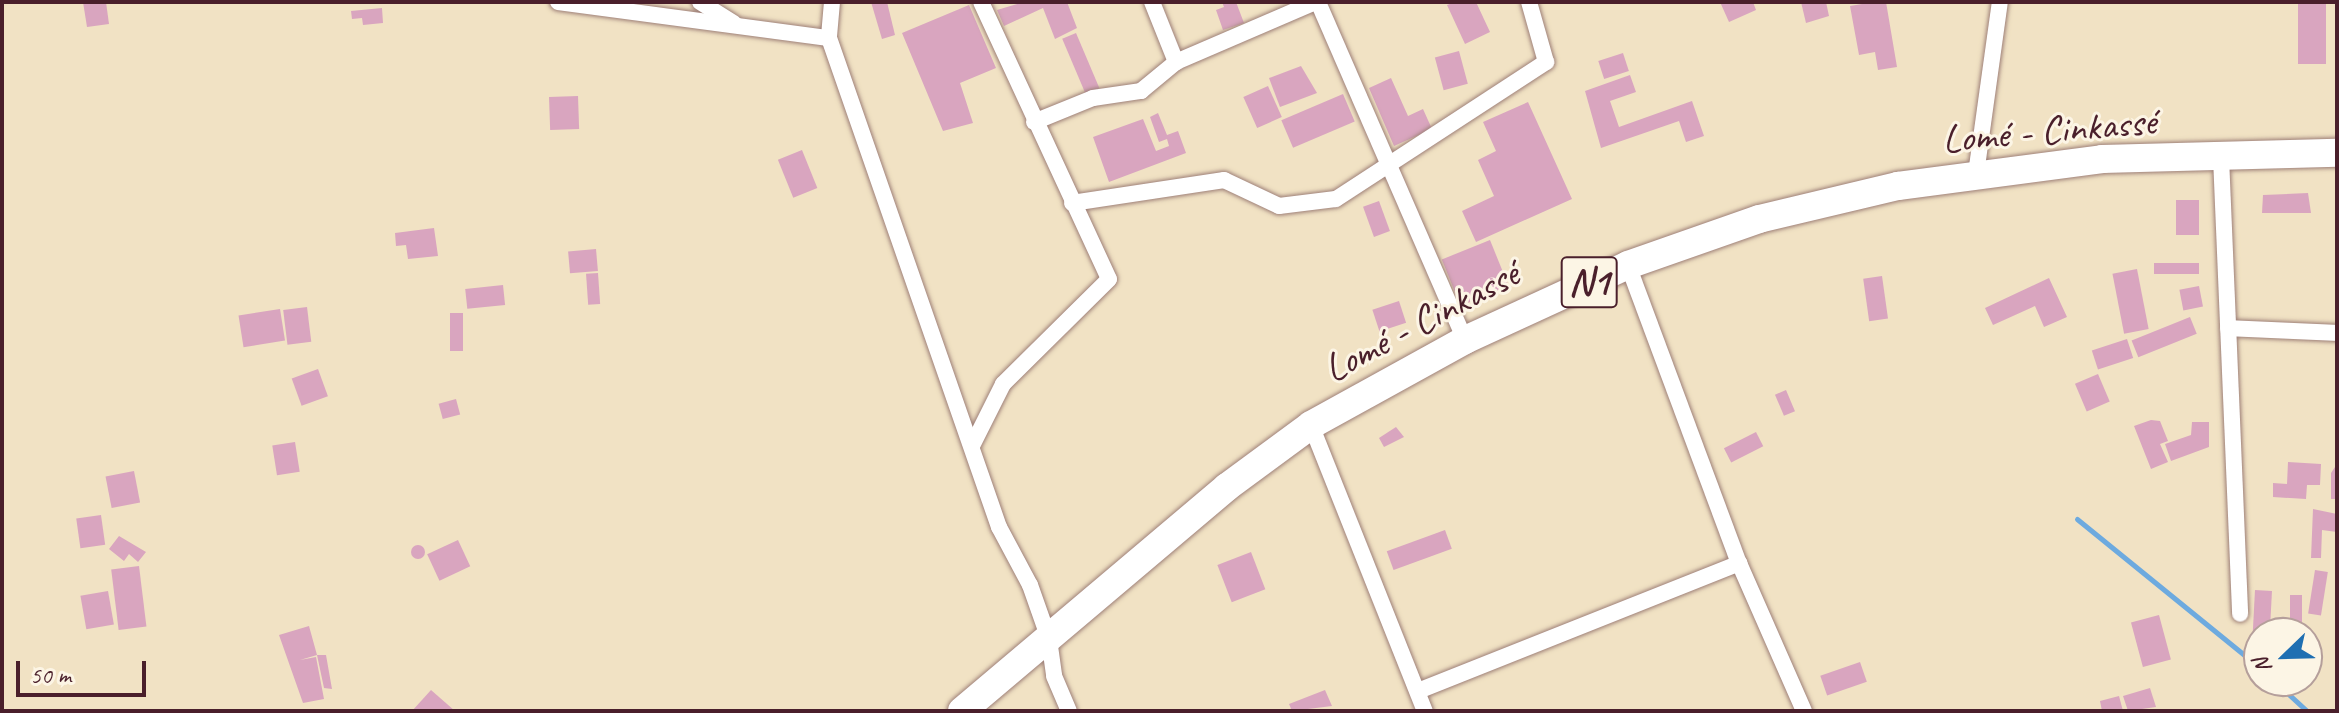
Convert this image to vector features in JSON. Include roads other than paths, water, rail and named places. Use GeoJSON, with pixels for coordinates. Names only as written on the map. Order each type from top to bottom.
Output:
{"type":"FeatureCollection","features":[{"type":"Feature","properties":{"kind":"highway","name":"Lomé - Cinkassé"},"geometry":{"type":"LineString","coordinates":[[962,711],[1227,487],[1311,425],[1465,340],[1628,265],[1829,199],[1976,174],[2102,159],[2337,153]]}},
{"type":"Feature","properties":{"kind":"street"},"geometry":{"type":"LineString","coordinates":[[558,2],[829,38]]}},
{"type":"Feature","properties":{"kind":"street"},"geometry":{"type":"LineString","coordinates":[[700,2],[738,25]]}},
{"type":"Feature","properties":{"kind":"street"},"geometry":{"type":"LineString","coordinates":[[832,2],[829,38],[973,444],[999,527],[1030,585],[1049,639],[1054,676],[1069,711]]}},
{"type":"Feature","properties":{"kind":"street"},"geometry":{"type":"LineString","coordinates":[[973,444],[1003,384],[1109,279],[981,2]]}},
{"type":"Feature","properties":{"kind":"street"},"geometry":{"type":"LineString","coordinates":[[1152,2],[1176,62]]}},
{"type":"Feature","properties":{"kind":"street"},"geometry":{"type":"LineString","coordinates":[[1034,122],[1093,98],[1141,91],[1176,62],[1316,2],[1465,340]]}},
{"type":"Feature","properties":{"kind":"street"},"geometry":{"type":"LineString","coordinates":[[1072,203],[1224,180],[1279,206],[1336,199],[1391,167],[1546,62],[1529,2]]}},
{"type":"Feature","properties":{"kind":"street"},"geometry":{"type":"LineString","coordinates":[[1976,174],[2000,2]]}},
{"type":"Feature","properties":{"kind":"street"},"geometry":{"type":"LineString","coordinates":[[2221,157],[2240,614]]}},
{"type":"Feature","properties":{"kind":"street"},"geometry":{"type":"LineString","coordinates":[[1628,265],[1739,563],[1804,711]]}},
{"type":"Feature","properties":{"kind":"street"},"geometry":{"type":"LineString","coordinates":[[2228,328],[2337,333]]}},
{"type":"Feature","properties":{"kind":"street"},"geometry":{"type":"LineString","coordinates":[[1311,425],[1425,711]]}},
{"type":"Feature","properties":{"kind":"street"},"geometry":{"type":"LineString","coordinates":[[1418,691],[1739,563]]}},
{"type":"Feature","properties":{"kind":"waterway"},"geometry":{"type":"LineString","coordinates":[[2077,519],[2243,654]]}},
{"type":"Feature","properties":{"kind":"waterway"},"geometry":{"type":"LineString","coordinates":[[2292,697],[2307,711]]}}]}
